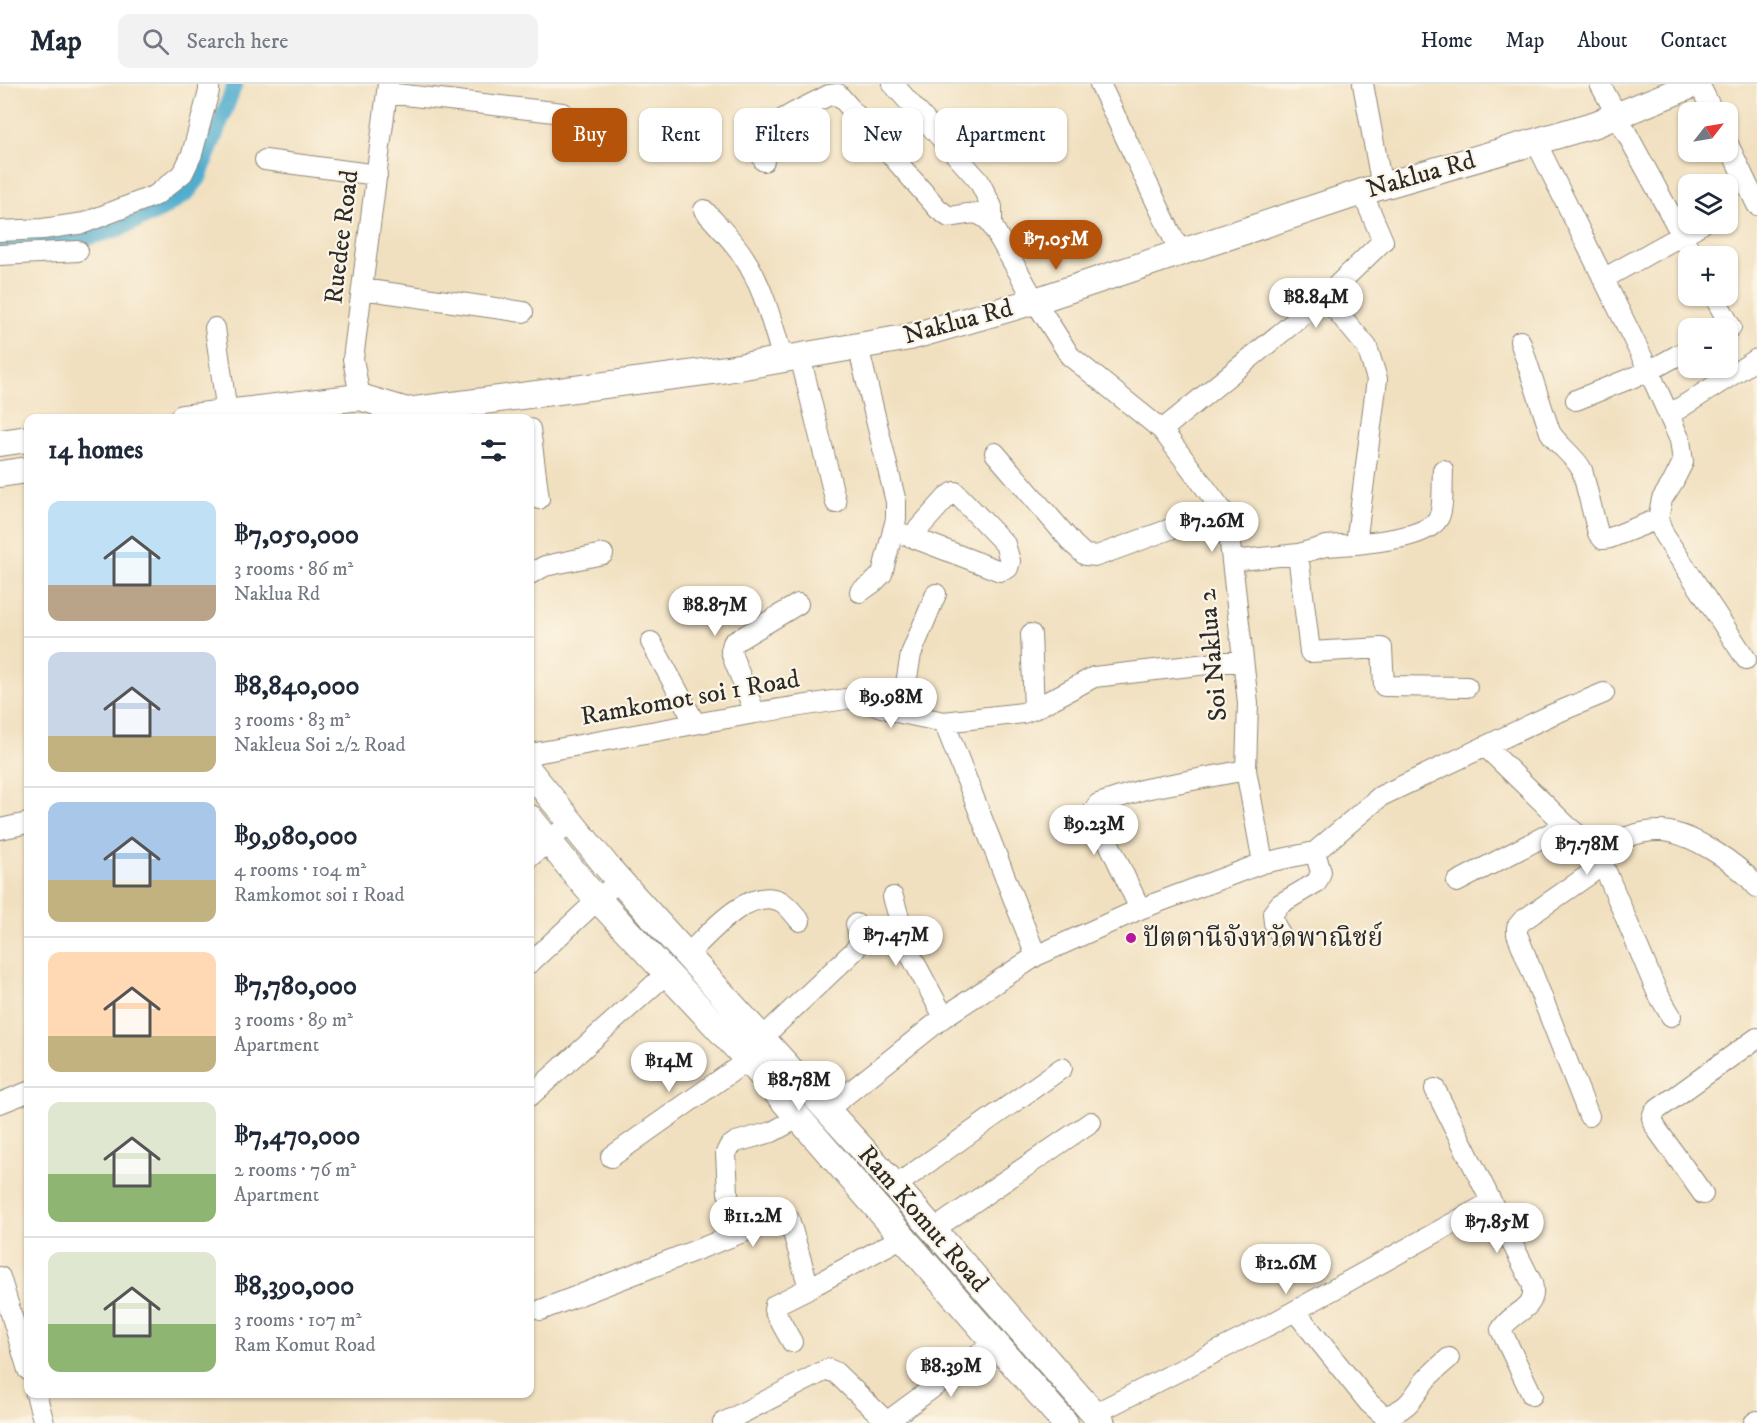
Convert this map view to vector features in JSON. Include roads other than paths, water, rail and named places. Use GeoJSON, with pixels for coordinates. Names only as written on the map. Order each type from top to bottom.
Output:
{"type":"FeatureCollection","features":[{"type":"Feature","properties":{"kind":"main road","name":"Naklua Rd"},"geometry":{"type":"LineString","coordinates":[[412,414],[527,407],[910,337],[1035,301],[1372,189],[1596,124],[1617,116],[1663,90],[1697,84]]}},
{"type":"Feature","properties":{"kind":"main road","name":"Naklua Rd"},"geometry":{"type":"LineString","coordinates":[[360,408],[391,414]]}},
{"type":"Feature","properties":{"kind":"main road"},"geometry":{"type":"LineString","coordinates":[[218,414],[360,408]]}},
{"type":"Feature","properties":{"kind":"main road"},"geometry":{"type":"LineString","coordinates":[[0,442],[24,439]]}},
{"type":"Feature","properties":{"kind":"main road"},"geometry":{"type":"LineString","coordinates":[[0,474],[24,471]]}},
{"type":"Feature","properties":{"kind":"main road","name":"Ram Komut Road"},"geometry":{"type":"LineString","coordinates":[[534,777],[619,880],[895,1186],[1098,1418]]}},
{"type":"Feature","properties":{"kind":"main road","name":"Ram Komut Road"},"geometry":{"type":"LineString","coordinates":[[534,832],[539,849],[598,900],[748,1060],[1065,1423]]}},
{"type":"Feature","properties":{"kind":"street"},"geometry":{"type":"LineString","coordinates":[[0,231],[84,224],[156,195],[183,173],[192,154],[209,84]]}},
{"type":"Feature","properties":{"kind":"street"},"geometry":{"type":"LineString","coordinates":[[893,84],[980,181],[992,207],[992,226]]}},
{"type":"Feature","properties":{"kind":"street"},"geometry":{"type":"LineString","coordinates":[[1100,84],[1180,252]]}},
{"type":"Feature","properties":{"kind":"street"},"geometry":{"type":"LineString","coordinates":[[1162,430],[1325,297],[1383,241],[1372,189],[1363,84]]}},
{"type":"Feature","properties":{"kind":"street"},"geometry":{"type":"LineString","coordinates":[[1600,84],[1687,246]]}},
{"type":"Feature","properties":{"kind":"street"},"geometry":{"type":"LineString","coordinates":[[1697,84],[1707,102]]}},
{"type":"Feature","properties":{"kind":"street"},"geometry":{"type":"LineString","coordinates":[[388,88],[552,111]]}},
{"type":"Feature","properties":{"kind":"street","name":"Ruedee Road"},"geometry":{"type":"LineString","coordinates":[[360,408],[353,359],[388,88]]}},
{"type":"Feature","properties":{"kind":"street"},"geometry":{"type":"LineString","coordinates":[[805,108],[829,95],[838,94],[938,209],[949,217],[981,214],[992,226]]}},
{"type":"Feature","properties":{"kind":"street"},"geometry":{"type":"LineString","coordinates":[[1536,142],[1680,440],[1683,462],[1662,499],[1658,519],[1664,535],[1746,659]]}},
{"type":"Feature","properties":{"kind":"street"},"geometry":{"type":"LineString","coordinates":[[266,160],[377,175]]}},
{"type":"Feature","properties":{"kind":"street"},"geometry":{"type":"LineString","coordinates":[[1738,160],[1751,180],[1757,205]]}},
{"type":"Feature","properties":{"kind":"street"},"geometry":{"type":"LineString","coordinates":[[704,210],[742,254],[754,274],[791,357],[836,502]]}},
{"type":"Feature","properties":{"kind":"street","name":"Soi Naklua 2"},"geometry":{"type":"LineString","coordinates":[[992,226],[1070,356],[1162,430],[1222,510],[1228,525],[1248,703],[1246,770],[1263,863]]}},
{"type":"Feature","properties":{"kind":"street"},"geometry":{"type":"LineString","coordinates":[[1604,279],[1681,235]]}},
{"type":"Feature","properties":{"kind":"street"},"geometry":{"type":"LineString","coordinates":[[0,255],[78,251]]}},
{"type":"Feature","properties":{"kind":"street"},"geometry":{"type":"LineString","coordinates":[[362,289],[524,312]]}},
{"type":"Feature","properties":{"kind":"street"},"geometry":{"type":"LineString","coordinates":[[1325,297],[1367,347],[1377,379],[1356,544]]}},
{"type":"Feature","properties":{"kind":"street"},"geometry":{"type":"LineString","coordinates":[[215,328],[227,413]]}},
{"type":"Feature","properties":{"kind":"street"},"geometry":{"type":"LineString","coordinates":[[1520,340],[1550,432],[1582,470],[1598,533],[1603,539],[1610,538],[1658,519]]}},
{"type":"Feature","properties":{"kind":"street"},"geometry":{"type":"LineString","coordinates":[[858,346],[896,502],[896,519],[902,533],[1000,571],[1008,568],[1010,561],[1005,544],[955,492],[902,533],[882,574],[860,592]]}},
{"type":"Feature","properties":{"kind":"street"},"geometry":{"type":"LineString","coordinates":[[1576,400],[1648,371],[1678,355]]}},
{"type":"Feature","properties":{"kind":"street"},"geometry":{"type":"LineString","coordinates":[[1669,415],[1757,359]]}},
{"type":"Feature","properties":{"kind":"street"},"geometry":{"type":"LineString","coordinates":[[995,453],[1085,555],[1097,556],[1222,510]]}},
{"type":"Feature","properties":{"kind":"street"},"geometry":{"type":"LineString","coordinates":[[534,460],[539,499]]}},
{"type":"Feature","properties":{"kind":"street"},"geometry":{"type":"LineString","coordinates":[[1232,561],[1298,554],[1326,546],[1356,544],[1424,532],[1434,525],[1440,516],[1443,470]]}},
{"type":"Feature","properties":{"kind":"street"},"geometry":{"type":"LineString","coordinates":[[534,572],[545,566],[603,554]]}},
{"type":"Feature","properties":{"kind":"street"},"geometry":{"type":"LineString","coordinates":[[1298,554],[1310,652],[1382,648],[1384,686],[1467,687]]}},
{"type":"Feature","properties":{"kind":"street"},"geometry":{"type":"LineString","coordinates":[[901,713],[911,654],[936,594]]}},
{"type":"Feature","properties":{"kind":"street"},"geometry":{"type":"LineString","coordinates":[[755,713],[733,658],[731,651],[733,643],[798,604]]}},
{"type":"Feature","properties":{"kind":"street"},"geometry":{"type":"LineString","coordinates":[[1030,634],[1034,709]]}},
{"type":"Feature","properties":{"kind":"street"},"geometry":{"type":"LineString","coordinates":[[651,642],[695,723]]}},
{"type":"Feature","properties":{"kind":"street","name":"Ramkomot soi 1 Road"},"geometry":{"type":"LineString","coordinates":[[534,753],[695,723],[852,698],[901,713],[944,722],[1023,713],[1094,677],[1242,660]]}},
{"type":"Feature","properties":{"kind":"street"},"geometry":{"type":"LineString","coordinates":[[827,1110],[944,1017],[1036,956],[1140,909],[1263,863],[1315,852],[1381,796],[1551,715],[1604,693]]}},
{"type":"Feature","properties":{"kind":"street"},"geometry":{"type":"LineString","coordinates":[[944,722],[1036,956]]}},
{"type":"Feature","properties":{"kind":"street"},"geometry":{"type":"LineString","coordinates":[[1486,747],[1600,858],[1657,992],[1671,1016]]}},
{"type":"Feature","properties":{"kind":"street"},"geometry":{"type":"LineString","coordinates":[[1140,909],[1094,810],[1098,804],[1145,789],[1246,770]]}},
{"type":"Feature","properties":{"kind":"street"},"geometry":{"type":"LineString","coordinates":[[539,849],[571,822]]}},
{"type":"Feature","properties":{"kind":"street"},"geometry":{"type":"LineString","coordinates":[[0,829],[24,824]]}},
{"type":"Feature","properties":{"kind":"street"},"geometry":{"type":"LineString","coordinates":[[1457,882],[1566,825]]}},
{"type":"Feature","properties":{"kind":"street"},"geometry":{"type":"LineString","coordinates":[[1589,1116],[1517,934],[1517,927],[1626,837],[1659,831],[1681,835],[1703,845],[1748,876],[1757,887]]}},
{"type":"Feature","properties":{"kind":"street"},"geometry":{"type":"LineString","coordinates":[[1281,936],[1272,913],[1280,904],[1317,882],[1321,872],[1315,852]]}},
{"type":"Feature","properties":{"kind":"street"},"geometry":{"type":"LineString","coordinates":[[534,959],[619,880]]}},
{"type":"Feature","properties":{"kind":"street"},"geometry":{"type":"LineString","coordinates":[[687,955],[738,908],[755,900],[768,897],[782,902],[800,921]]}},
{"type":"Feature","properties":{"kind":"street"},"geometry":{"type":"LineString","coordinates":[[893,897],[909,952],[944,1017]]}},
{"type":"Feature","properties":{"kind":"street"},"geometry":{"type":"LineString","coordinates":[[762,1038],[855,950],[860,941],[856,924]]}},
{"type":"Feature","properties":{"kind":"street"},"geometry":{"type":"LineString","coordinates":[[534,1091],[666,974]]}},
{"type":"Feature","properties":{"kind":"street"},"geometry":{"type":"LineString","coordinates":[[1703,1194],[1656,1128],[1652,1118],[1654,1112],[1757,1038]]}},
{"type":"Feature","properties":{"kind":"street"},"geometry":{"type":"LineString","coordinates":[[611,1157],[748,1060]]}},
{"type":"Feature","properties":{"kind":"street"},"geometry":{"type":"LineString","coordinates":[[895,1186],[1062,1068]]}},
{"type":"Feature","properties":{"kind":"street"},"geometry":{"type":"LineString","coordinates":[[1435,1089],[1532,1283],[1535,1293],[1533,1299],[1519,1314],[1505,1322],[1501,1330],[1532,1395]]}},
{"type":"Feature","properties":{"kind":"street"},"geometry":{"type":"LineString","coordinates":[[0,1103],[24,1094]]}},
{"type":"Feature","properties":{"kind":"street"},"geometry":{"type":"LineString","coordinates":[[728,1193],[726,1153],[729,1147],[736,1142],[771,1132],[798,1118]]}},
{"type":"Feature","properties":{"kind":"street"},"geometry":{"type":"LineString","coordinates":[[933,1230],[1090,1122]]}},
{"type":"Feature","properties":{"kind":"street"},"geometry":{"type":"LineString","coordinates":[[1098,1418],[1491,1202]]}},
{"type":"Feature","properties":{"kind":"street"},"geometry":{"type":"LineString","coordinates":[[541,1310],[782,1217],[789,1219],[809,1288]]}},
{"type":"Feature","properties":{"kind":"street"},"geometry":{"type":"LineString","coordinates":[[792,1341],[774,1310],[775,1305],[903,1237]]}},
{"type":"Feature","properties":{"kind":"street"},"geometry":{"type":"LineString","coordinates":[[0,1277],[24,1357]]}},
{"type":"Feature","properties":{"kind":"street"},"geometry":{"type":"LineString","coordinates":[[1295,1311],[1369,1403],[1384,1416],[1403,1408],[1418,1394],[1434,1371],[1449,1358]]}},
{"type":"Feature","properties":{"kind":"street"},"geometry":{"type":"LineString","coordinates":[[723,1423],[747,1416],[828,1369],[835,1372],[886,1422],[995,1342]]}},
{"type":"Feature","properties":{"kind":"street"},"geometry":{"type":"LineString","coordinates":[[37,1398],[45,1423]]}},
{"type":"Feature","properties":{"kind":"waterway"},"geometry":{"type":"LineString","coordinates":[[0,242],[33,237],[90,237],[121,228],[161,210],[187,193],[199,178],[235,84]]}},
{"type":"Feature","properties":{"kind":"place","name":"ปัตตานีจังหวัดพาณิชย์"},"geometry":{"type":"Point","coordinates":[1131,938]}}]}
